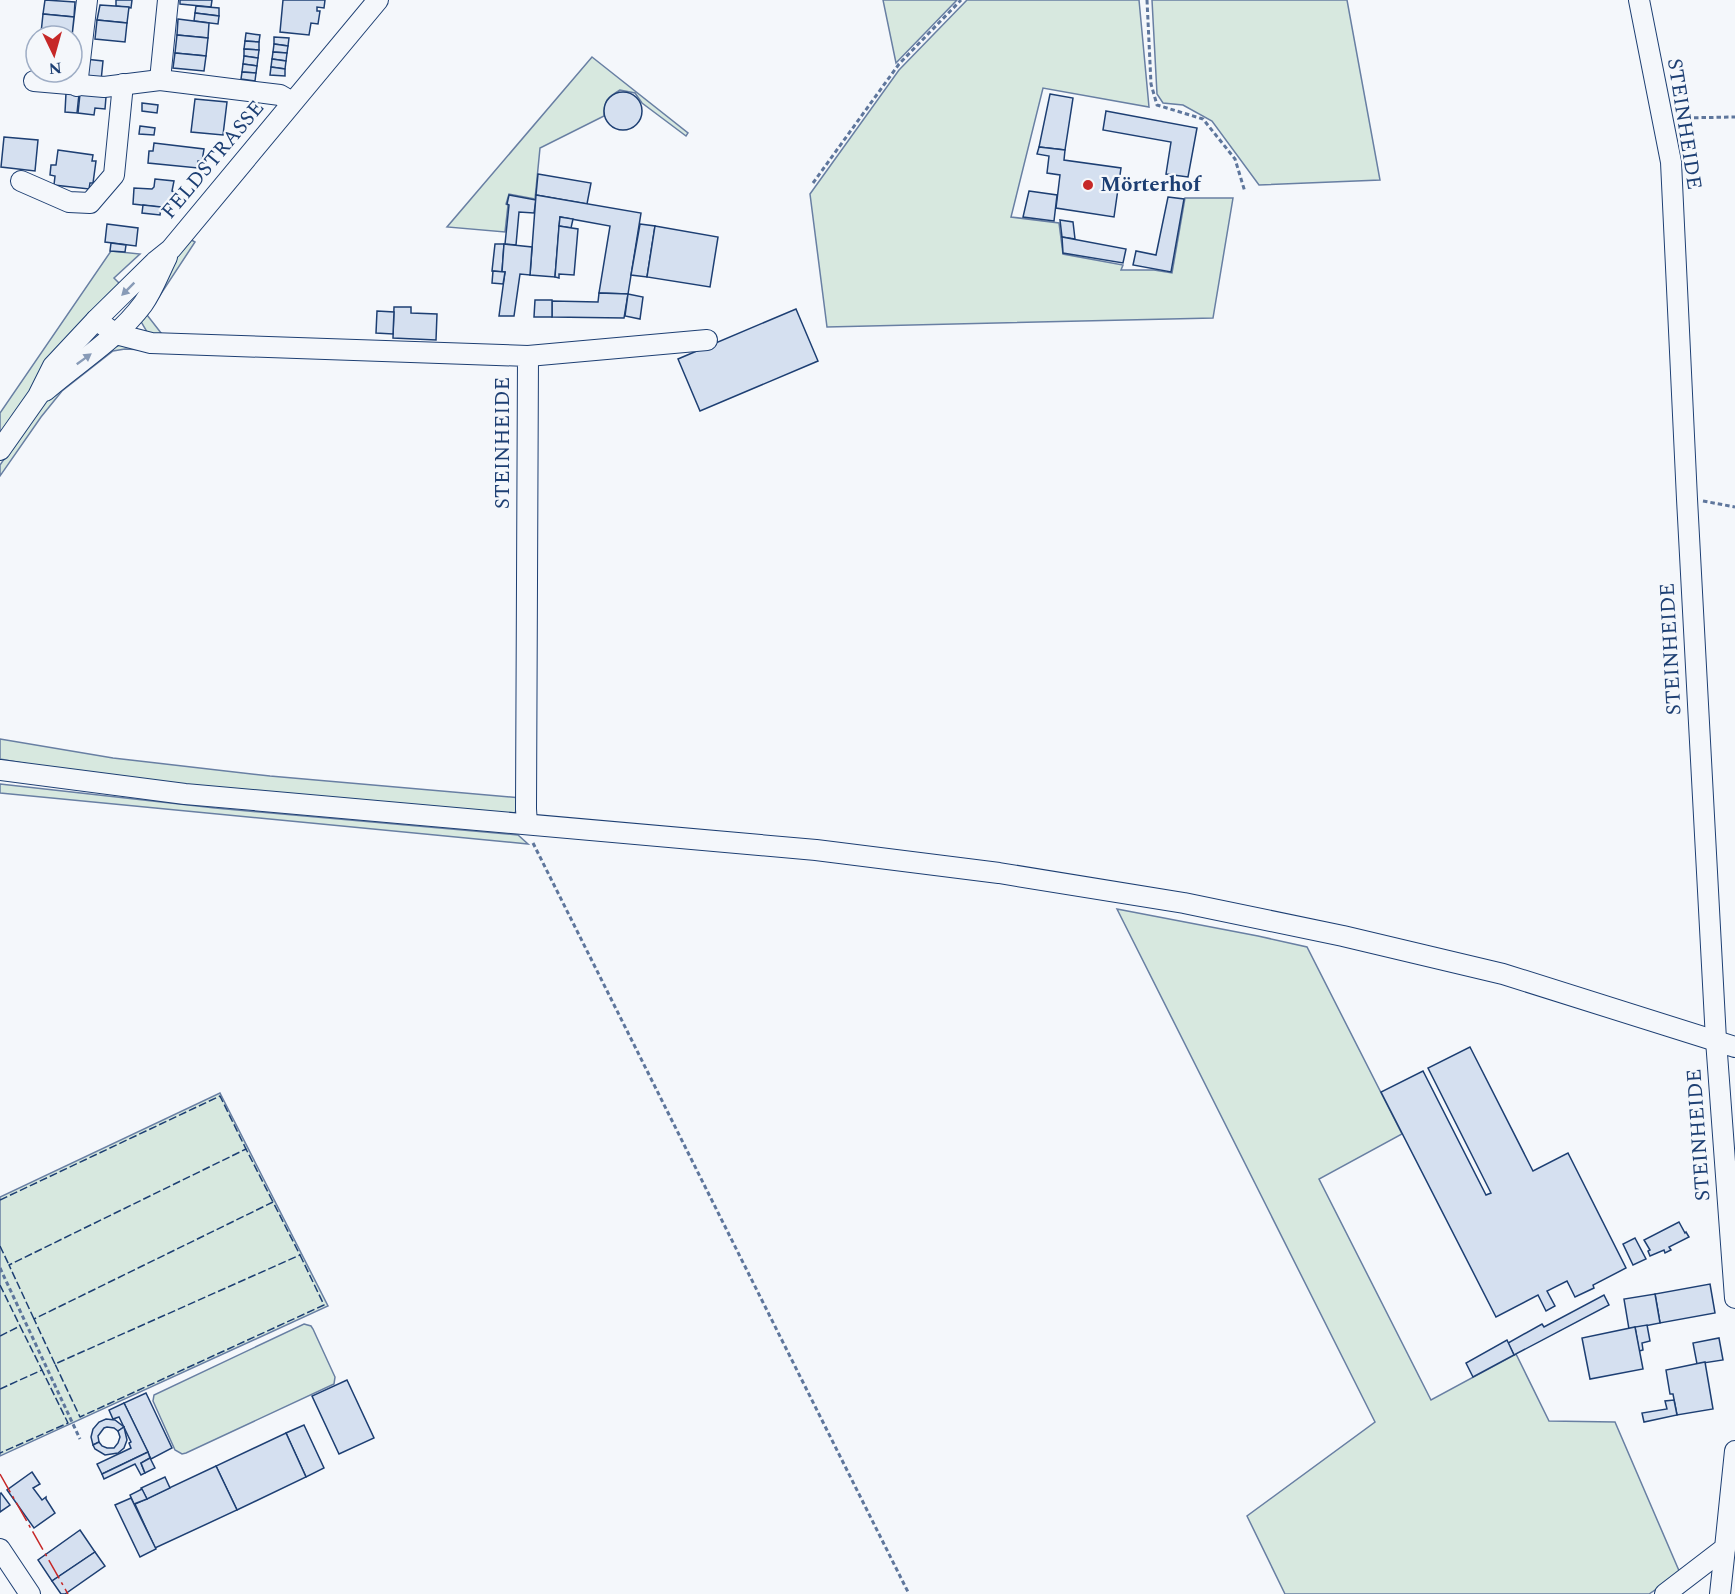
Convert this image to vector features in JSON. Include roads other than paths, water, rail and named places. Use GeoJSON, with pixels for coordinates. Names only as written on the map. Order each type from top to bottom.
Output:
{"type":"FeatureCollection","features":[{"type":"Feature","properties":{"kind":"street"},"geometry":{"type":"LineString","coordinates":[[77,86],[87,0]]}},
{"type":"Feature","properties":{"kind":"street"},"geometry":{"type":"LineString","coordinates":[[160,80],[168,0]]}},
{"type":"Feature","properties":{"kind":"street","name":"FELDSTRASSE"},"geometry":{"type":"LineString","coordinates":[[0,450],[38,396],[53,366],[96,320],[171,249],[378,0]]}},
{"type":"Feature","properties":{"kind":"street","name":"STEINHEIDE"},"geometry":{"type":"LineString","coordinates":[[1639,0],[1671,162],[1716,1040],[1735,1298]]}},
{"type":"Feature","properties":{"kind":"street","name":"FELDSTRASSE"},"geometry":{"type":"LineString","coordinates":[[60,84],[104,87],[160,80],[280,95],[292,102]]}},
{"type":"Feature","properties":{"kind":"street"},"geometry":{"type":"LineString","coordinates":[[21,182],[69,202],[90,203],[114,175],[123,84]]}},
{"type":"Feature","properties":{"kind":"street","name":"FELDSTRASSE"},"geometry":{"type":"LineString","coordinates":[[38,396],[116,334],[143,303],[171,249]]}},
{"type":"Feature","properties":{"kind":"street","name":"STEINHEIDE"},"geometry":{"type":"LineString","coordinates":[[96,320],[116,334],[151,343],[528,356],[527,824]]}},
{"type":"Feature","properties":{"kind":"street"},"geometry":{"type":"LineString","coordinates":[[528,356],[707,340]]}},
{"type":"Feature","properties":{"kind":"street"},"geometry":{"type":"LineString","coordinates":[[0,770],[197,795],[816,850],[999,873],[1184,903],[1343,936],[1503,974],[1735,1047]]}},
{"type":"Feature","properties":{"kind":"street"},"geometry":{"type":"LineString","coordinates":[[1720,1594],[1735,1451]]}},
{"type":"Feature","properties":{"kind":"street"},"geometry":{"type":"LineString","coordinates":[[1665,1594],[1725,1548]]}},
{"type":"Feature","properties":{"kind":"street"},"geometry":{"type":"LineString","coordinates":[[0,1549],[30,1594]]}},
{"type":"Feature","properties":{"kind":"place","name":"Mörterhof"},"geometry":{"type":"Point","coordinates":[1088,185]}}]}
